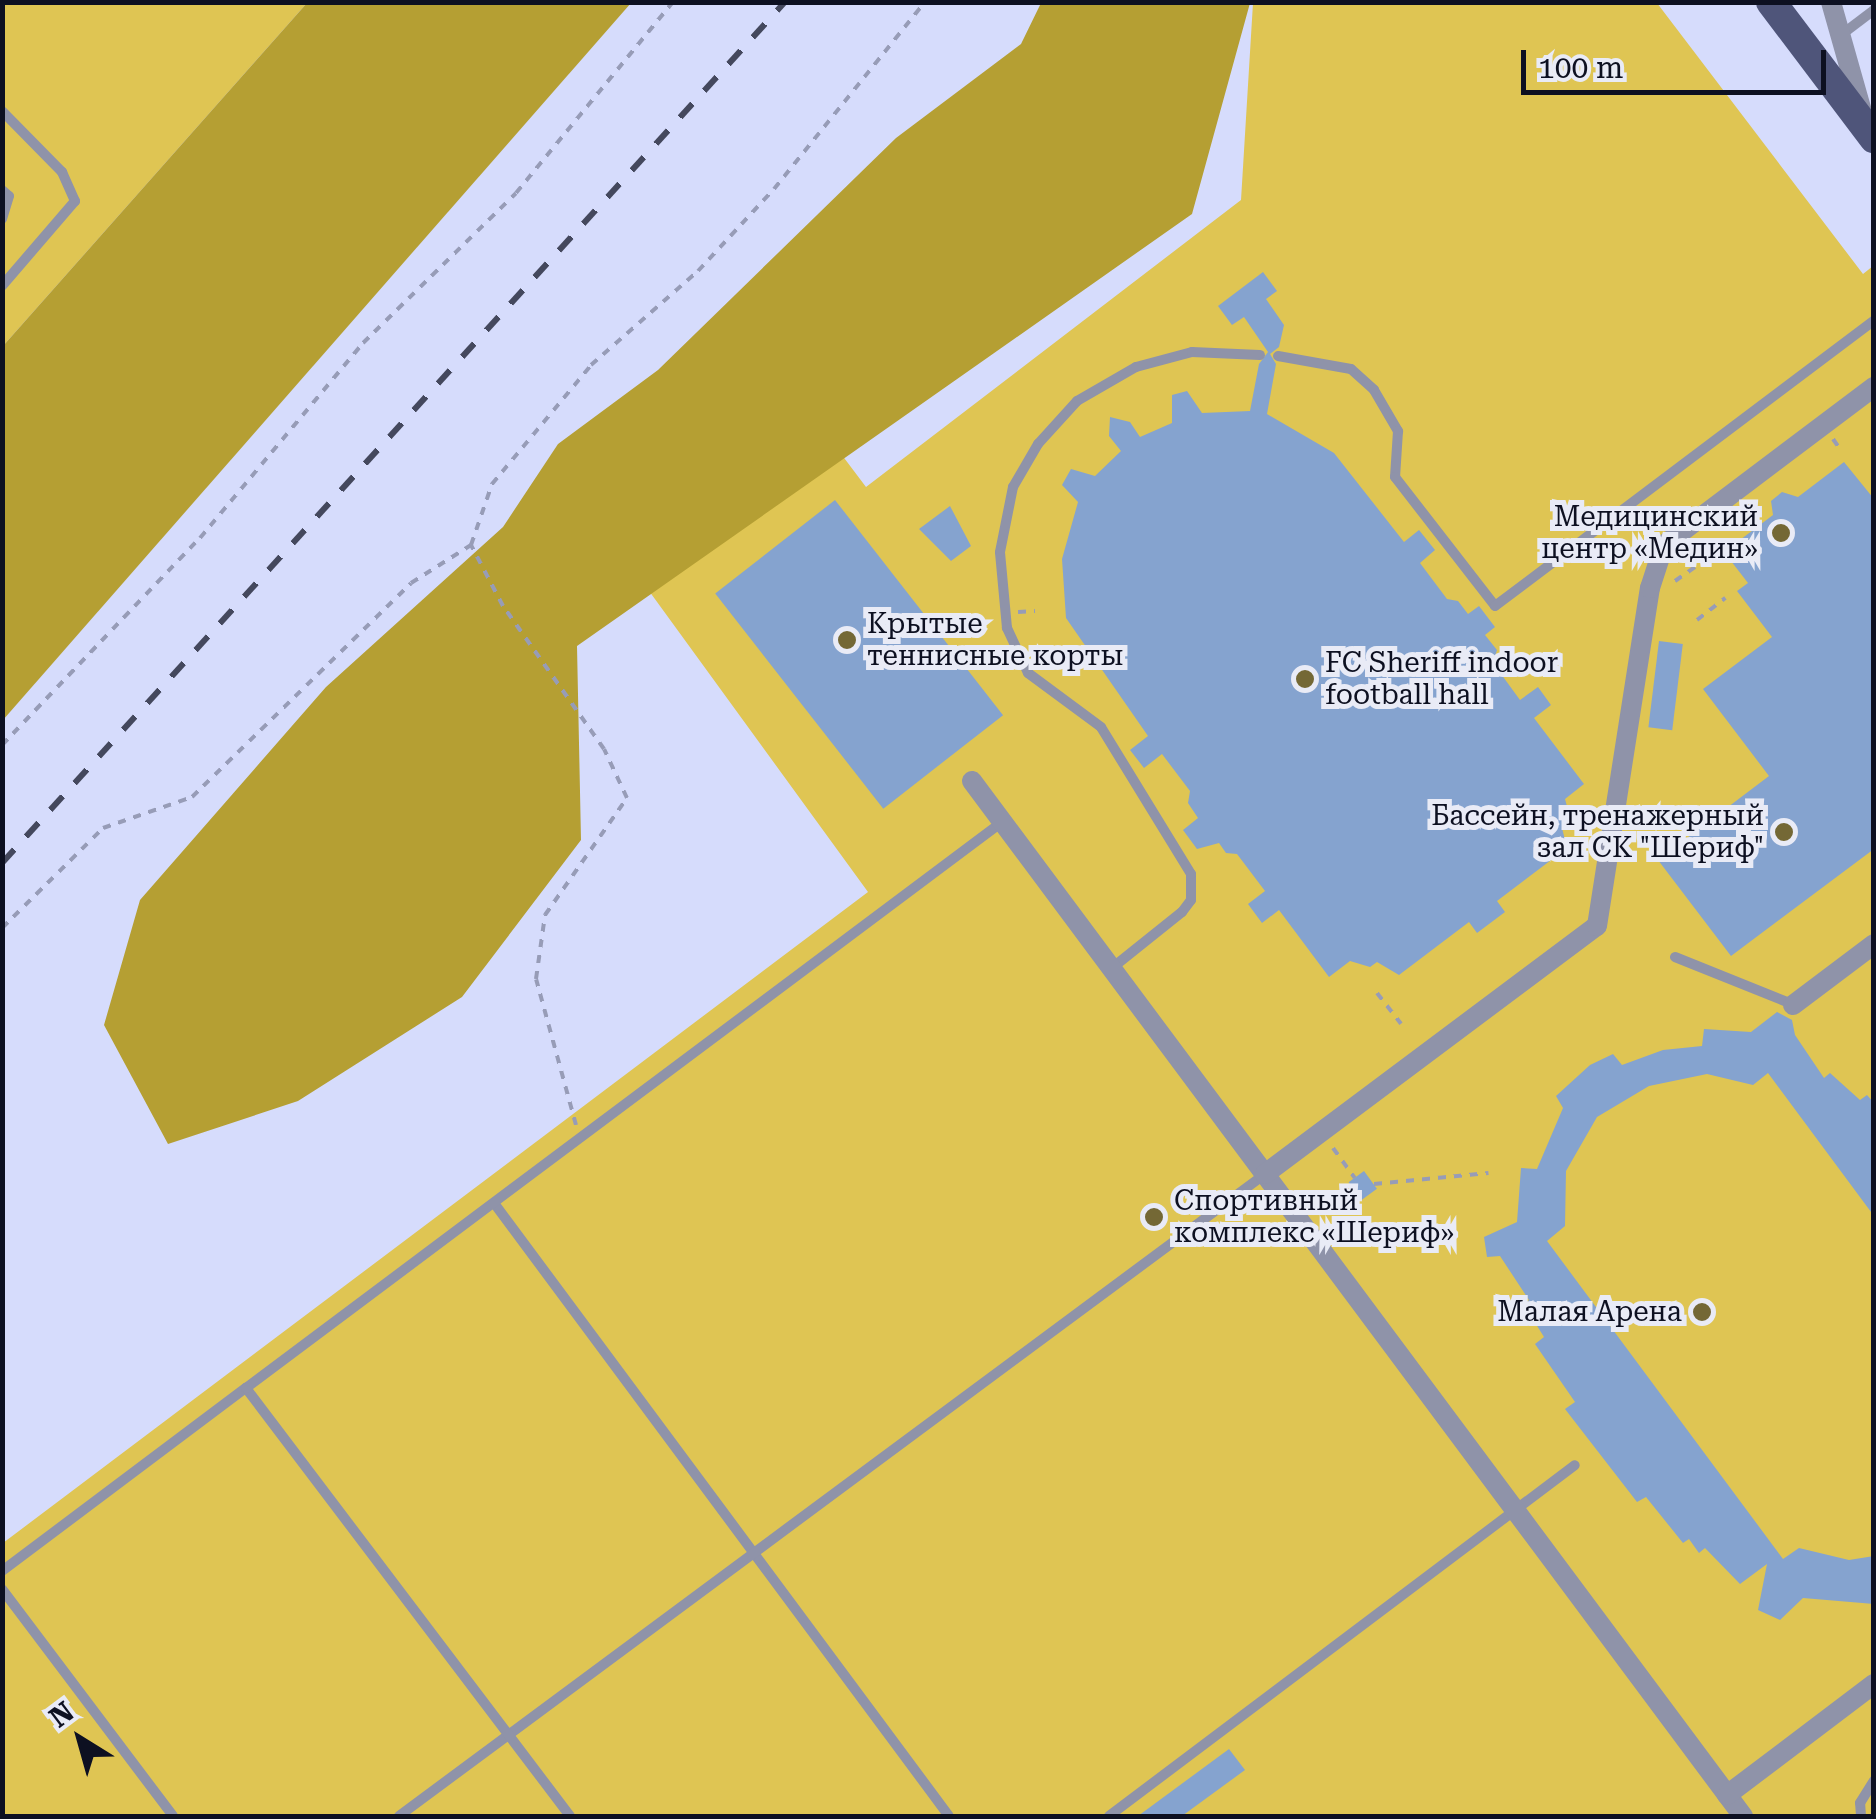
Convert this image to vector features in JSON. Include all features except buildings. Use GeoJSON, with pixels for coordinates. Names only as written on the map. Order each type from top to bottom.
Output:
{"type":"FeatureCollection","features":[{"type":"Feature","properties":{"kind":"main road"},"geometry":{"type":"LineString","coordinates":[[1771,2],[1871,135]]}},
{"type":"Feature","properties":{"kind":"street"},"geometry":{"type":"LineString","coordinates":[[1831,2],[1871,135]]}},
{"type":"Feature","properties":{"kind":"street"},"geometry":{"type":"LineString","coordinates":[[1265,1174],[1597,926],[1650,588],[1664,545],[1874,387]]}},
{"type":"Feature","properties":{"kind":"street"},"geometry":{"type":"LineString","coordinates":[[972,781],[1744,1816]]}},
{"type":"Feature","properties":{"kind":"street"},"geometry":{"type":"LineString","coordinates":[[1793,1005],[1874,944]]}},
{"type":"Feature","properties":{"kind":"street"},"geometry":{"type":"LineString","coordinates":[[1727,1794],[1874,1684]]}},
{"type":"Feature","properties":{"kind":"lane"},"geometry":{"type":"LineString","coordinates":[[1840,35],[1874,10]]}},
{"type":"Feature","properties":{"kind":"lane"},"geometry":{"type":"LineString","coordinates":[[2,111],[62,172],[76,201],[2,286]]}},
{"type":"Feature","properties":{"kind":"lane"},"geometry":{"type":"LineString","coordinates":[[2,190],[9,196],[2,218]]}},
{"type":"Feature","properties":{"kind":"lane"},"geometry":{"type":"LineString","coordinates":[[1278,356],[1351,369],[1374,390],[1398,430],[1394,478],[1495,606],[1874,320]]}},
{"type":"Feature","properties":{"kind":"lane"},"geometry":{"type":"LineString","coordinates":[[1112,968],[1182,912],[1191,900],[1191,874],[1101,727],[1028,673],[1007,628],[1000,552],[1013,488],[1038,444],[1077,401],[1136,366],[1192,352],[1260,356]]}},
{"type":"Feature","properties":{"kind":"lane"},"geometry":{"type":"LineString","coordinates":[[2,1572],[1002,822]]}},
{"type":"Feature","properties":{"kind":"lane"},"geometry":{"type":"LineString","coordinates":[[1675,956],[1793,1005]]}},
{"type":"Feature","properties":{"kind":"lane"},"geometry":{"type":"LineString","coordinates":[[399,1816],[1265,1174]]}},
{"type":"Feature","properties":{"kind":"lane"},"geometry":{"type":"LineString","coordinates":[[494,1203],[949,1816]]}},
{"type":"Feature","properties":{"kind":"lane"},"geometry":{"type":"LineString","coordinates":[[246,1388],[570,1816]]}},
{"type":"Feature","properties":{"kind":"lane"},"geometry":{"type":"LineString","coordinates":[[1109,1816],[1576,1464]]}},
{"type":"Feature","properties":{"kind":"lane"},"geometry":{"type":"LineString","coordinates":[[2,1589],[173,1816]]}},
{"type":"Feature","properties":{"kind":"lane"},"geometry":{"type":"LineString","coordinates":[[1861,1816],[1860,1803],[1874,1781]]}},
{"type":"Feature","properties":{"kind":"path"},"geometry":{"type":"LineString","coordinates":[[2,745],[200,538],[363,342],[516,193],[674,2]]}},
{"type":"Feature","properties":{"kind":"path"},"geometry":{"type":"LineString","coordinates":[[2,928],[103,828],[192,796],[410,583],[471,546],[492,484],[592,365],[698,271],[774,189],[925,2]]}},
{"type":"Feature","properties":{"kind":"path"},"geometry":{"type":"LineString","coordinates":[[471,546],[503,606],[604,749],[627,798],[545,915],[536,980],[580,1139]]}},
{"type":"Feature","properties":{"kind":"path"},"geometry":{"type":"LineString","coordinates":[[1671,584],[1699,564]]}},
{"type":"Feature","properties":{"kind":"path"},"geometry":{"type":"LineString","coordinates":[[1697,620],[1725,598]]}},
{"type":"Feature","properties":{"kind":"path"},"geometry":{"type":"LineString","coordinates":[[1018,612],[1034,612]]}},
{"type":"Feature","properties":{"kind":"path"},"geometry":{"type":"LineString","coordinates":[[1377,994],[1401,1024]]}},
{"type":"Feature","properties":{"kind":"path"},"geometry":{"type":"LineString","coordinates":[[1321,1132],[1356,1178]]}},
{"type":"Feature","properties":{"kind":"path"},"geometry":{"type":"LineString","coordinates":[[1374,1184],[1488,1173]]}},
{"type":"Feature","properties":{"kind":"path"},"geometry":{"type":"LineString","coordinates":[[1328,1259],[1357,1194]]}},
{"type":"Feature","properties":{"kind":"shaded area"},"geometry":{"type":"Polygon","coordinates":[[[3,3],[307,3],[3,346],[3,3]]]}},
{"type":"Feature","properties":{"kind":"shaded area"},"geometry":{"type":"Polygon","coordinates":[[[307,3],[631,3],[3,720],[3,346],[307,3]]]}},
{"type":"Feature","properties":{"kind":"shaded area"},"geometry":{"type":"Polygon","coordinates":[[[1041,3],[1250,3],[1192,214],[577,646],[581,840],[462,997],[298,1101],[168,1144],[104,1025],[140,900],[326,687],[503,527],[558,444],[658,370],[896,138],[1021,44],[1041,3]]]}},
{"type":"Feature","properties":{"kind":"shaded area","name":"Спортивный комплекс «Шериф»"},"geometry":{"type":"Polygon","coordinates":[[[1253,3],[1657,3],[1863,274],[1873,266],[1873,1816],[3,1816],[3,1543],[868,892],[628,562],[817,422],[866,487],[1241,200],[1253,3]]]}},
{"type":"Feature","properties":{"kind":"railway"},"geometry":{"type":"LineString","coordinates":[[2,863],[785,2]]}},
{"type":"Feature","properties":{"kind":"place","name":"Медицинский центр «Медин»"},"geometry":{"type":"Point","coordinates":[1781,533]}},
{"type":"Feature","properties":{"kind":"place","name":"Крытые теннисные корты"},"geometry":{"type":"Point","coordinates":[847,640]}},
{"type":"Feature","properties":{"kind":"place","name":"FC Sheriff indoor football hall"},"geometry":{"type":"Point","coordinates":[1305,679]}},
{"type":"Feature","properties":{"kind":"place","name":"Бассейн, тренажерный зал СК \"Шериф\""},"geometry":{"type":"Point","coordinates":[1784,832]}},
{"type":"Feature","properties":{"kind":"place","name":"Спортивный комплекс «Шериф»"},"geometry":{"type":"Point","coordinates":[1154,1217]}},
{"type":"Feature","properties":{"kind":"place","name":"Малая Арена"},"geometry":{"type":"Point","coordinates":[1702,1312]}}]}
